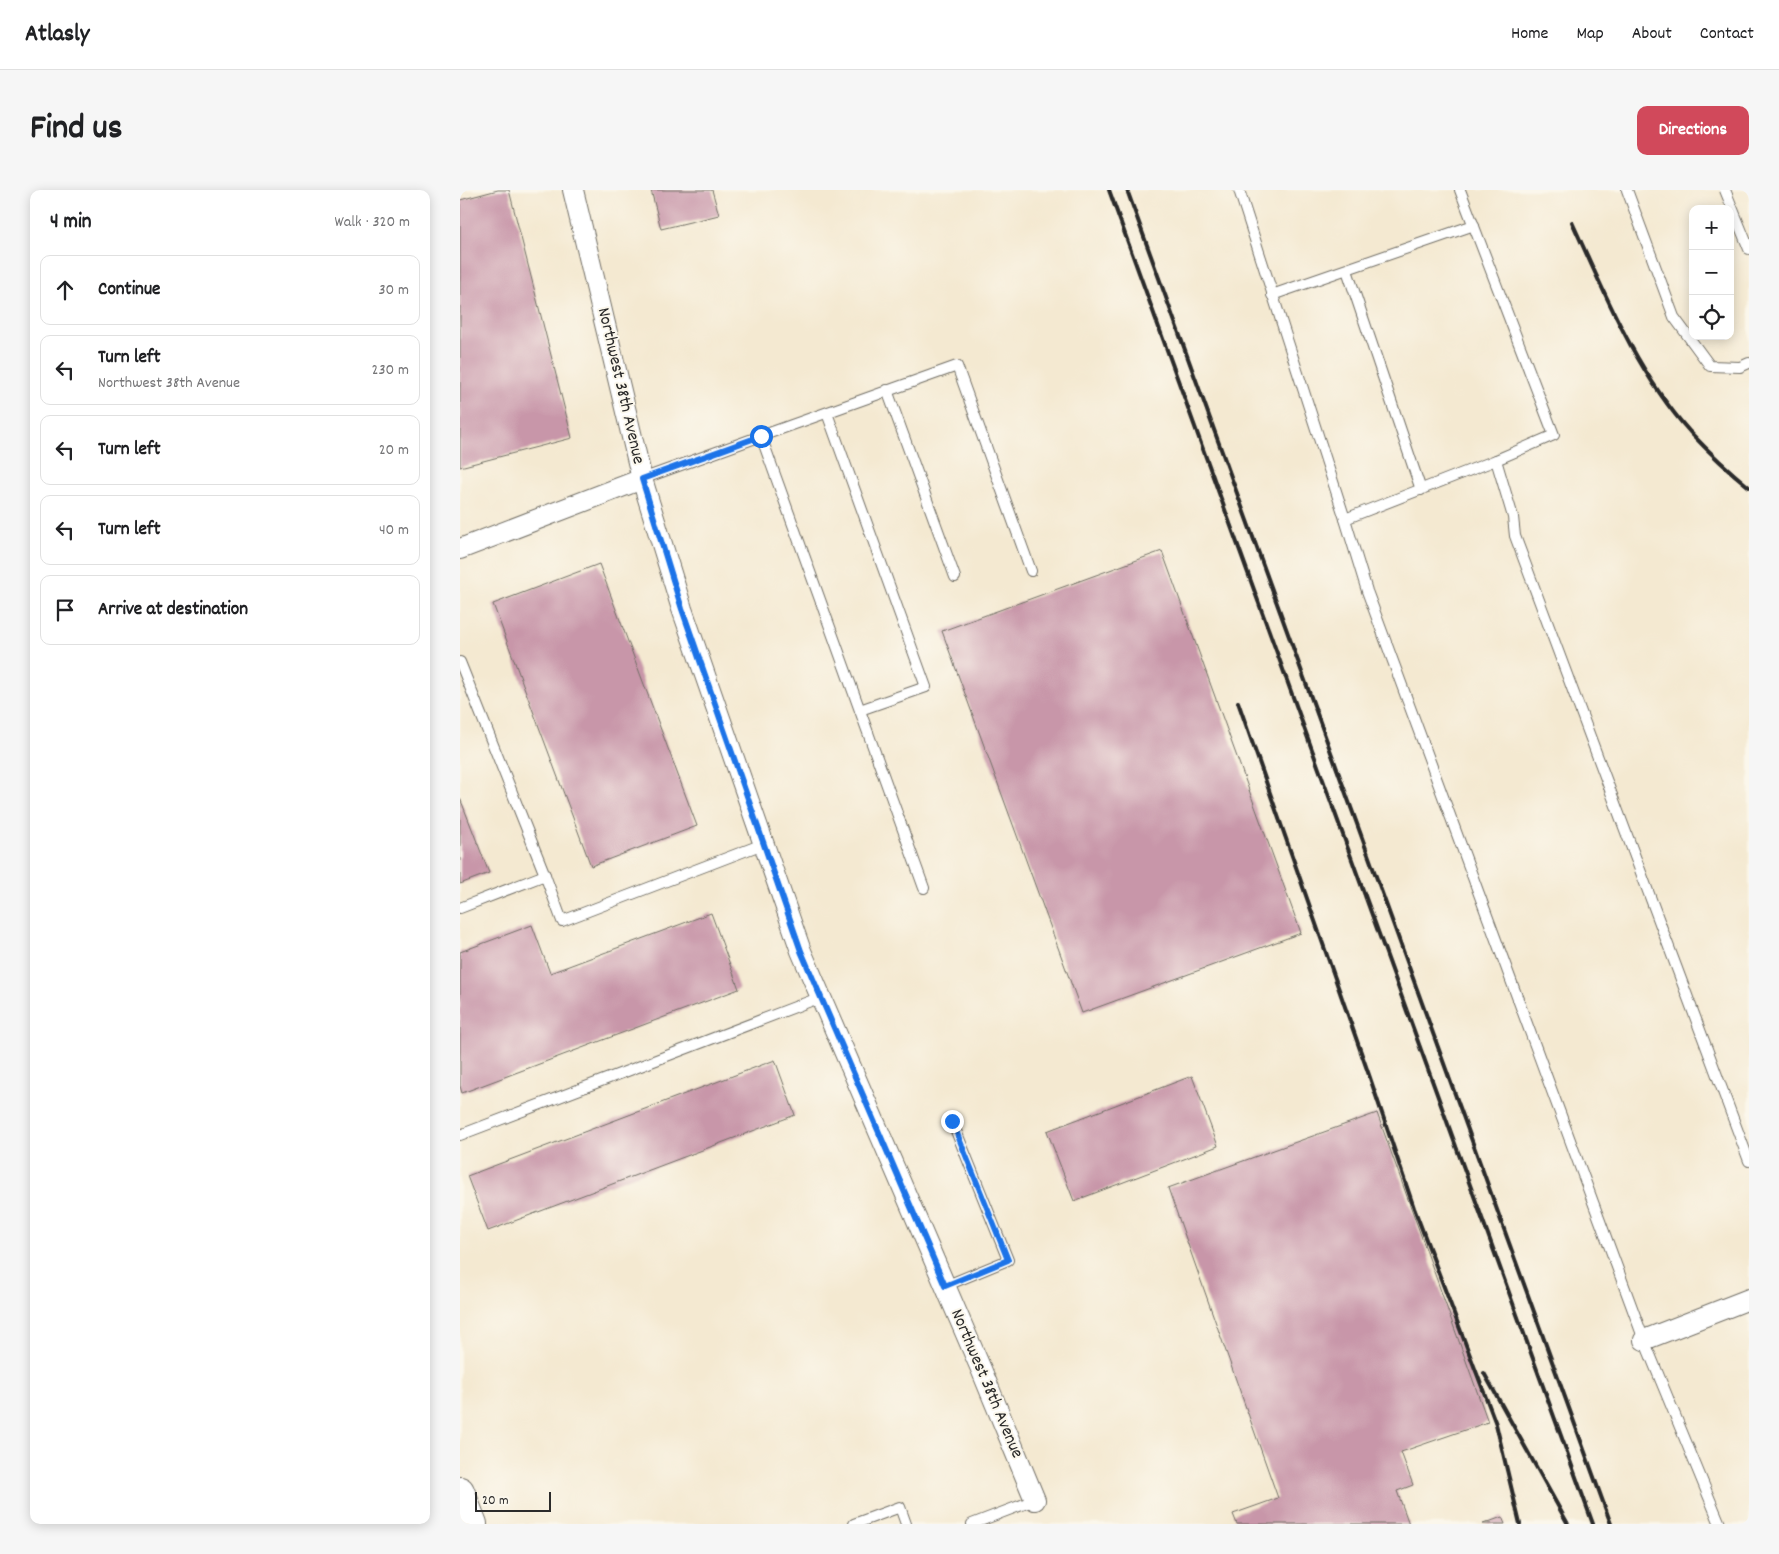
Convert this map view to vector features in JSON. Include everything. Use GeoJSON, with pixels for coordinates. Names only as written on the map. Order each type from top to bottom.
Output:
{"type":"FeatureCollection","features":[{"type":"Feature","properties":{"kind":"main road"},"geometry":{"type":"LineString","coordinates":[[460,1491],[473,1524]]}},
{"type":"Feature","properties":{"kind":"street","name":"Northwest 38th Avenue"},"geometry":{"type":"LineString","coordinates":[[573,190],[642,479],[682,609],[763,844],[801,951],[945,1286],[1034,1500]]}},
{"type":"Feature","properties":{"kind":"street"},"geometry":{"type":"LineString","coordinates":[[460,549],[642,479]]}},
{"type":"Feature","properties":{"kind":"street"},"geometry":{"type":"LineString","coordinates":[[1644,1340],[1749,1299]]}},
{"type":"Feature","properties":{"kind":"lane"},"geometry":{"type":"LineString","coordinates":[[1239,190],[1345,519],[1366,591],[1644,1340],[1720,1524]]}},
{"type":"Feature","properties":{"kind":"lane"},"geometry":{"type":"LineString","coordinates":[[1345,519],[1496,460],[1554,435],[1460,190]]}},
{"type":"Feature","properties":{"kind":"lane"},"geometry":{"type":"LineString","coordinates":[[1627,190],[1674,317],[1710,366],[1740,367],[1749,363]]}},
{"type":"Feature","properties":{"kind":"lane"},"geometry":{"type":"LineString","coordinates":[[1725,190],[1749,249]]}},
{"type":"Feature","properties":{"kind":"lane"},"geometry":{"type":"LineString","coordinates":[[1272,295],[1474,225]]}},
{"type":"Feature","properties":{"kind":"lane"},"geometry":{"type":"LineString","coordinates":[[1347,270],[1421,490]]}},
{"type":"Feature","properties":{"kind":"lane"},"geometry":{"type":"LineString","coordinates":[[642,479],[957,366],[1031,570]]}},
{"type":"Feature","properties":{"kind":"lane"},"geometry":{"type":"LineString","coordinates":[[888,390],[955,577]]}},
{"type":"Feature","properties":{"kind":"lane"},"geometry":{"type":"LineString","coordinates":[[827,413],[926,687],[860,710]]}},
{"type":"Feature","properties":{"kind":"lane"},"geometry":{"type":"LineString","coordinates":[[761,436],[924,888]]}},
{"type":"Feature","properties":{"kind":"lane"},"geometry":{"type":"LineString","coordinates":[[1496,460],[1513,517],[1515,536],[1749,1161]]}},
{"type":"Feature","properties":{"kind":"lane"},"geometry":{"type":"LineString","coordinates":[[460,662],[562,920],[763,844]]}},
{"type":"Feature","properties":{"kind":"lane"},"geometry":{"type":"LineString","coordinates":[[460,908],[545,875]]}},
{"type":"Feature","properties":{"kind":"lane"},"geometry":{"type":"LineString","coordinates":[[460,1135],[821,997]]}},
{"type":"Feature","properties":{"kind":"lane"},"geometry":{"type":"LineString","coordinates":[[945,1286],[1008,1260],[952,1121]]}},
{"type":"Feature","properties":{"kind":"lane"},"geometry":{"type":"LineString","coordinates":[[972,1524],[1034,1500]]}},
{"type":"Feature","properties":{"kind":"lane"},"geometry":{"type":"LineString","coordinates":[[854,1524],[900,1507],[906,1524]]}},
{"type":"Feature","properties":{"kind":"building"},"geometry":{"type":"Polygon","coordinates":[[[498,190],[509,190],[572,438],[460,467],[460,200],[498,190]]]}},
{"type":"Feature","properties":{"kind":"building"},"geometry":{"type":"Polygon","coordinates":[[[651,190],[712,190],[719,215],[661,229],[651,190]]]}},
{"type":"Feature","properties":{"kind":"building"},"geometry":{"type":"Polygon","coordinates":[[[1162,551],[1301,933],[1082,1013],[942,631],[1162,551]]]}},
{"type":"Feature","properties":{"kind":"building"},"geometry":{"type":"Polygon","coordinates":[[[599,564],[697,826],[591,866],[493,604],[599,564]]]}},
{"type":"Feature","properties":{"kind":"building"},"geometry":{"type":"Polygon","coordinates":[[[460,798],[489,873],[460,884],[460,798]]]}},
{"type":"Feature","properties":{"kind":"building"},"geometry":{"type":"Polygon","coordinates":[[[711,913],[739,989],[462,1093],[460,1086],[460,952],[532,925],[550,973],[711,913]]]}},
{"type":"Feature","properties":{"kind":"building"},"geometry":{"type":"Polygon","coordinates":[[[775,1060],[795,1115],[488,1231],[467,1176],[775,1060]]]}},
{"type":"Feature","properties":{"kind":"building"},"geometry":{"type":"Polygon","coordinates":[[[1192,1076],[1218,1146],[1074,1201],[1047,1131],[1192,1076]]]}},
{"type":"Feature","properties":{"kind":"building"},"geometry":{"type":"Polygon","coordinates":[[[1377,1113],[1488,1422],[1401,1452],[1413,1485],[1397,1491],[1409,1524],[1237,1524],[1233,1514],[1278,1498],[1168,1188],[1377,1113]]]}},
{"type":"Feature","properties":{"kind":"building"},"geometry":{"type":"Polygon","coordinates":[[[1502,1517],[1505,1524],[1483,1524],[1502,1517]]]}},
{"type":"Feature","properties":{"kind":"railway"},"geometry":{"type":"LineString","coordinates":[[1109,190],[1593,1524]]}},
{"type":"Feature","properties":{"kind":"railway"},"geometry":{"type":"LineString","coordinates":[[1127,190],[1611,1524]]}},
{"type":"Feature","properties":{"kind":"railway"},"geometry":{"type":"LineString","coordinates":[[1572,222],[1624,332],[1654,384],[1690,432],[1749,487]]}},
{"type":"Feature","properties":{"kind":"railway"},"geometry":{"type":"LineString","coordinates":[[1238,702],[1414,1208],[1496,1424],[1520,1524]]}},
{"type":"Feature","properties":{"kind":"railway"},"geometry":{"type":"LineString","coordinates":[[1484,1373],[1568,1524]]}},
{"type":"Feature","properties":{"kind":"route"},"geometry":{"type":"LineString","coordinates":[[761,436],[642,479],[682,609],[801,951],[945,1286],[1008,1260],[952,1121]]}}]}
